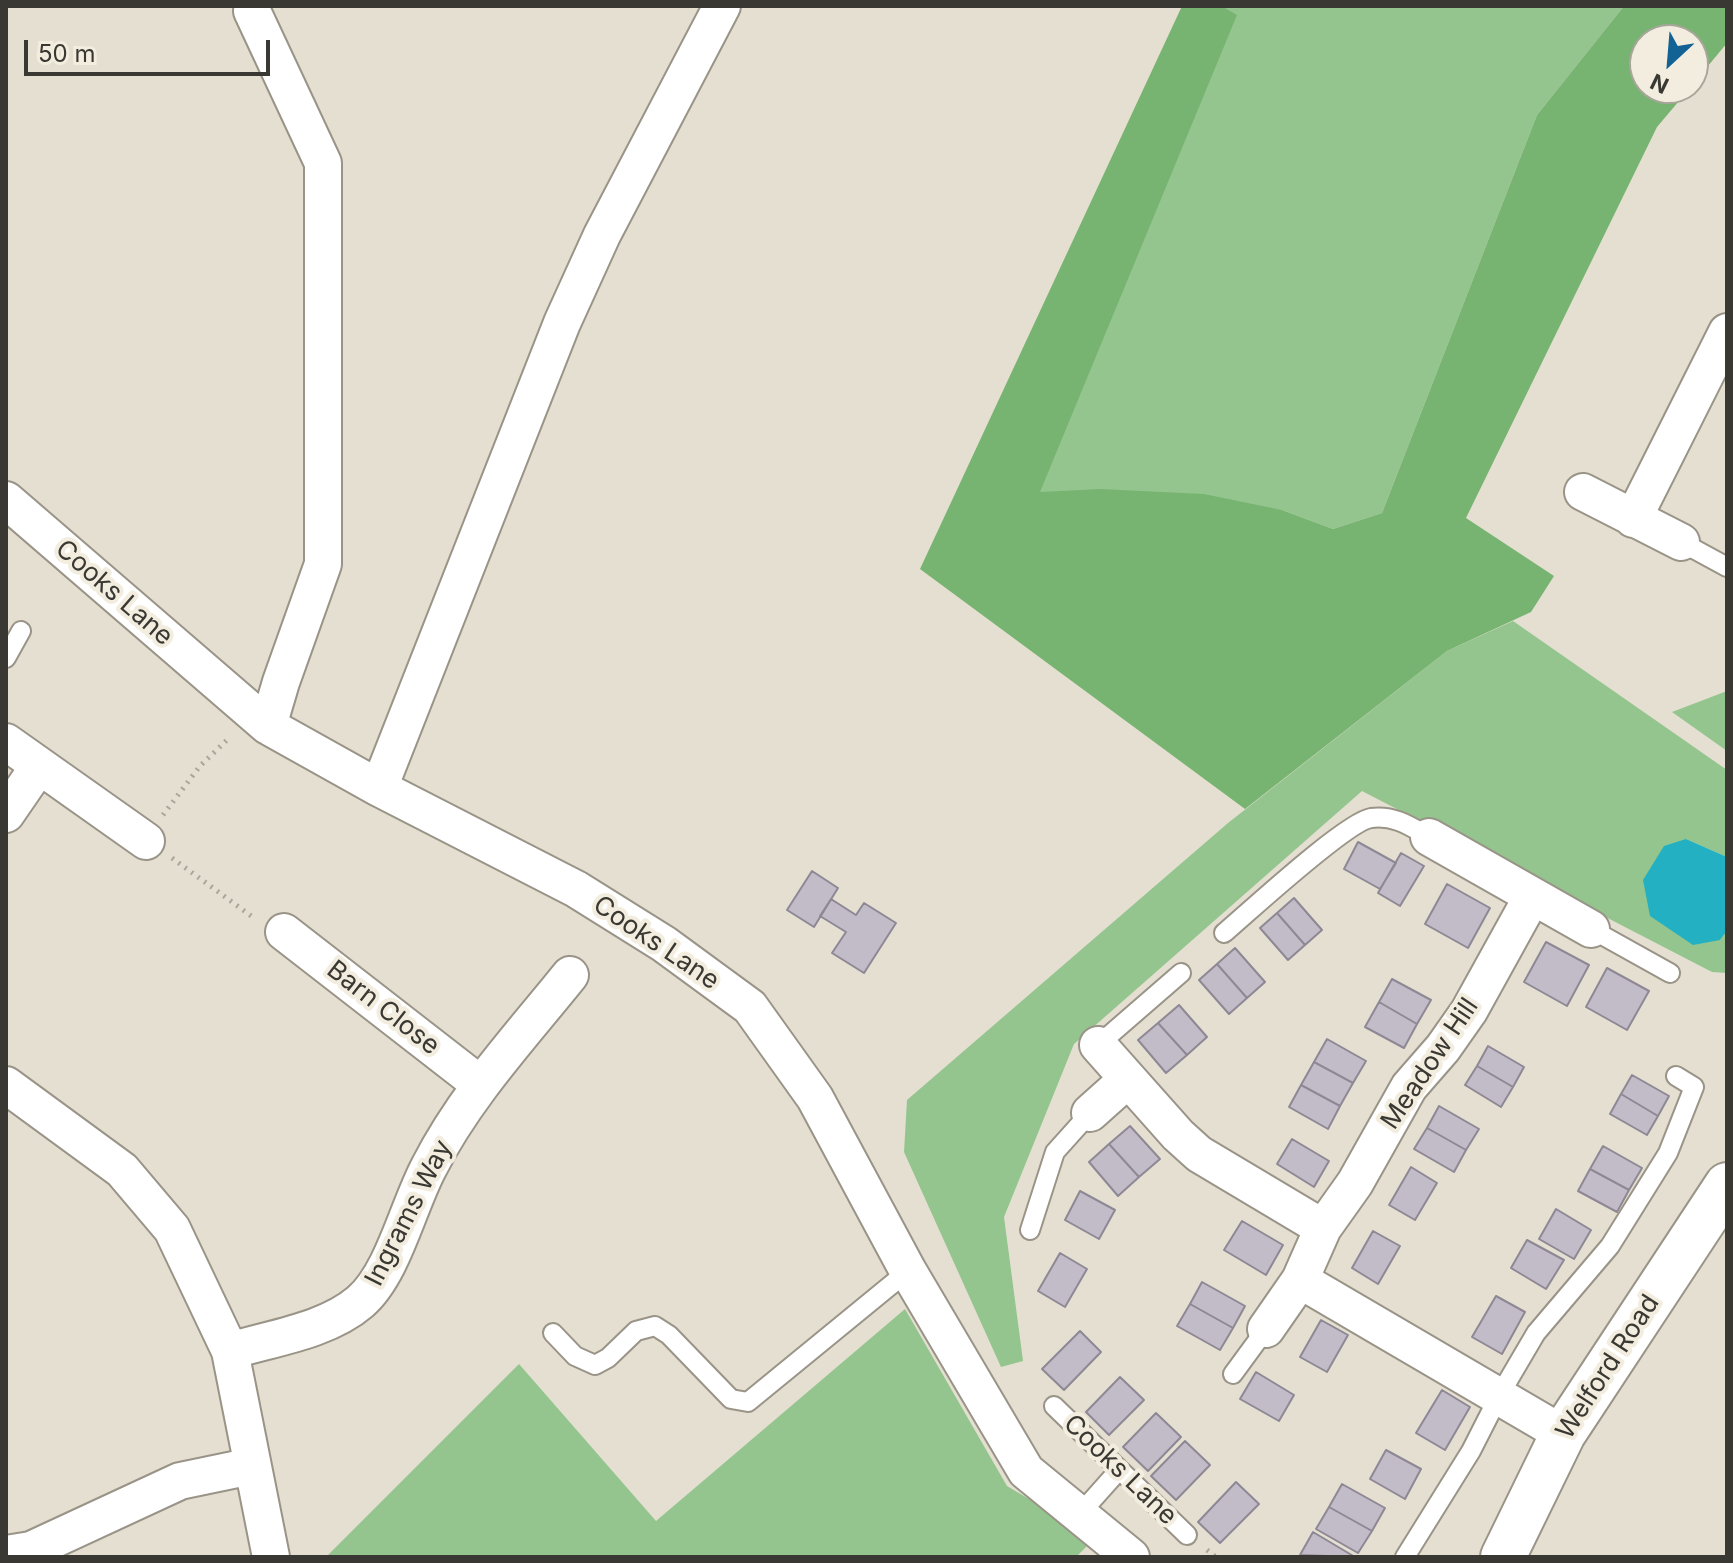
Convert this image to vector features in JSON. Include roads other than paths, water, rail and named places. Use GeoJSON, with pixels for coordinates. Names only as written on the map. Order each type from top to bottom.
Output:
{"type":"FeatureCollection","features":[{"type":"Feature","properties":{"kind":"main road","name":"Welford Road"},"geometry":{"type":"LineString","coordinates":[[1503,1557],[1563,1434],[1727,1185]]}},
{"type":"Feature","properties":{"kind":"street"},"geometry":{"type":"LineString","coordinates":[[379,788],[562,323],[602,235],[722,6]]}},
{"type":"Feature","properties":{"kind":"street"},"geometry":{"type":"LineString","coordinates":[[252,11],[323,163],[323,564],[281,682],[261,720]]}},
{"type":"Feature","properties":{"kind":"street"},"geometry":{"type":"LineString","coordinates":[[1633,519],[1727,332]]}},
{"type":"Feature","properties":{"kind":"street"},"geometry":{"type":"LineString","coordinates":[[1583,492],[1681,542]]}},
{"type":"Feature","properties":{"kind":"street","name":"Cooks Lane"},"geometry":{"type":"LineString","coordinates":[[6,500],[261,720],[379,788],[576,889],[664,944],[750,1007],[815,1098],[908,1271],[1026,1471],[1131,1557]]}},
{"type":"Feature","properties":{"kind":"street"},"geometry":{"type":"LineString","coordinates":[[6,742],[146,841]]}},
{"type":"Feature","properties":{"kind":"street"},"geometry":{"type":"LineString","coordinates":[[6,814],[39,766]]}},
{"type":"Feature","properties":{"kind":"street"},"geometry":{"type":"LineString","coordinates":[[1429,837],[1591,929]]}},
{"type":"Feature","properties":{"kind":"street","name":"Meadow Hill"},"geometry":{"type":"LineString","coordinates":[[1266,1329],[1300,1280],[1323,1228],[1355,1183],[1409,1087],[1443,1048],[1469,1011],[1532,897]]}},
{"type":"Feature","properties":{"kind":"street","name":"Barn Close"},"geometry":{"type":"LineString","coordinates":[[284,932],[481,1085]]}},
{"type":"Feature","properties":{"kind":"street","name":"Ingrams Way"},"geometry":{"type":"LineString","coordinates":[[230,1351],[339,1319],[363,1300],[380,1279],[429,1166],[481,1085],[570,975]]}},
{"type":"Feature","properties":{"kind":"street"},"geometry":{"type":"LineString","coordinates":[[1098,1045],[1178,1135],[1199,1154],[1323,1228]]}},
{"type":"Feature","properties":{"kind":"street"},"geometry":{"type":"LineString","coordinates":[[1090,1113],[1128,1079]]}},
{"type":"Feature","properties":{"kind":"street"},"geometry":{"type":"LineString","coordinates":[[6,1085],[122,1170],[172,1229],[230,1351],[271,1557]]}},
{"type":"Feature","properties":{"kind":"street"},"geometry":{"type":"LineString","coordinates":[[1300,1280],[1563,1434]]}},
{"type":"Feature","properties":{"kind":"street"},"geometry":{"type":"LineString","coordinates":[[6,1554],[31,1550],[180,1481],[252,1466]]}},
{"type":"Feature","properties":{"kind":"lane"},"geometry":{"type":"LineString","coordinates":[[1681,542],[1727,567]]}},
{"type":"Feature","properties":{"kind":"lane"},"geometry":{"type":"LineString","coordinates":[[6,658],[21,631]]}},
{"type":"Feature","properties":{"kind":"lane"},"geometry":{"type":"LineString","coordinates":[[1224,933],[1345,831],[1369,818],[1394,817],[1429,837]]}},
{"type":"Feature","properties":{"kind":"lane"},"geometry":{"type":"LineString","coordinates":[[1591,929],[1670,973]]}},
{"type":"Feature","properties":{"kind":"lane"},"geometry":{"type":"LineString","coordinates":[[1098,1045],[1181,973]]}},
{"type":"Feature","properties":{"kind":"lane"},"geometry":{"type":"LineString","coordinates":[[1405,1557],[1471,1451],[1536,1333],[1610,1246],[1668,1153],[1694,1087],[1676,1076]]}},
{"type":"Feature","properties":{"kind":"lane"},"geometry":{"type":"LineString","coordinates":[[1030,1230],[1055,1152],[1090,1113]]}},
{"type":"Feature","properties":{"kind":"lane"},"geometry":{"type":"LineString","coordinates":[[553,1333],[575,1356],[595,1365],[608,1358],[636,1331],[655,1326],[669,1335],[731,1399],[748,1402],[908,1271]]}},
{"type":"Feature","properties":{"kind":"lane"},"geometry":{"type":"LineString","coordinates":[[1233,1374],[1266,1329]]}},
{"type":"Feature","properties":{"kind":"lane","name":"Cooks Lane"},"geometry":{"type":"LineString","coordinates":[[1054,1406],[1187,1535]]}},
{"type":"Feature","properties":{"kind":"lane"},"geometry":{"type":"LineString","coordinates":[[1078,1516],[1119,1470]]}},
{"type":"Feature","properties":{"kind":"water"},"geometry":{"type":"Polygon","coordinates":[[[1686,839],[1727,857],[1727,931],[1720,940],[1693,945],[1650,916],[1643,880],[1664,846],[1686,839]]]}}]}
